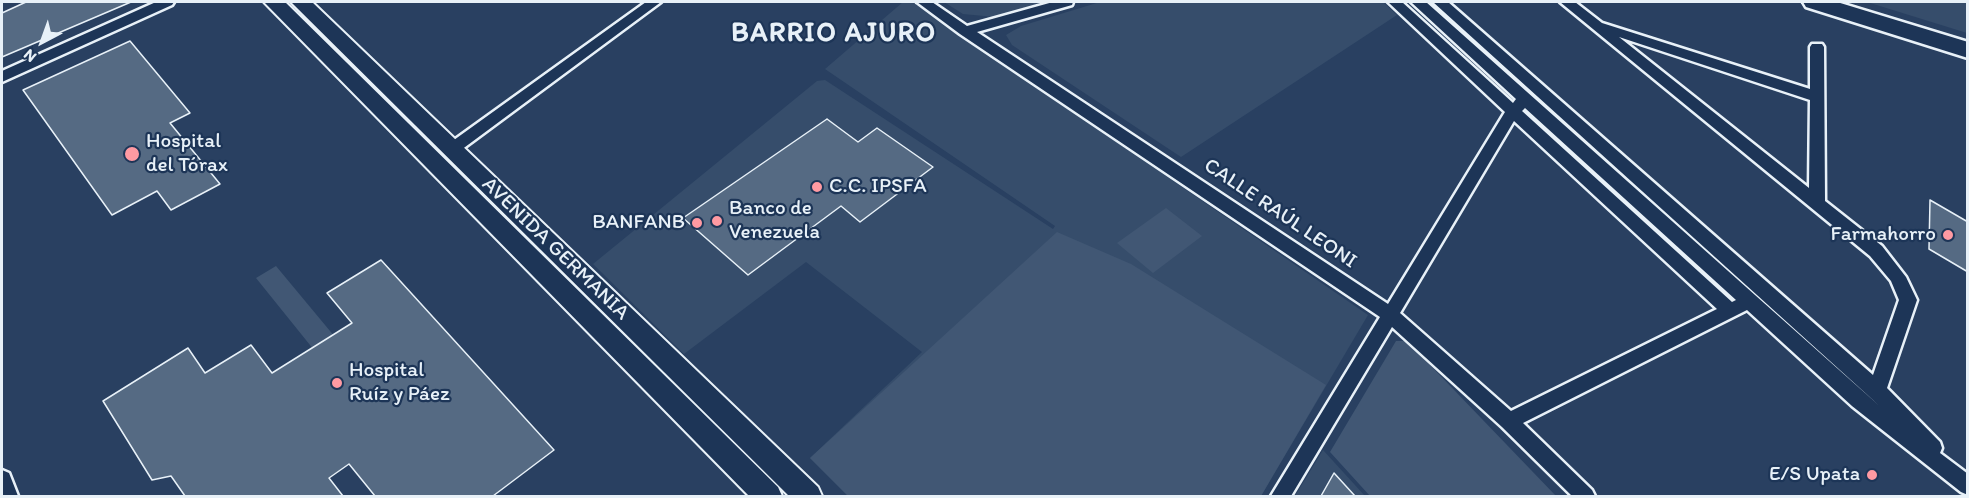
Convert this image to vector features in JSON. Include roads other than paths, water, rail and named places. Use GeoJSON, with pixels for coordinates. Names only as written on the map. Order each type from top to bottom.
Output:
{"type":"FeatureCollection","features":[{"type":"Feature","properties":{"kind":"main road"},"geometry":{"type":"LineString","coordinates":[[1814,2],[1968,50]]}},
{"type":"Feature","properties":{"kind":"main road"},"geometry":{"type":"LineString","coordinates":[[1849,2],[1968,38]]}},
{"type":"Feature","properties":{"kind":"street"},"geometry":{"type":"LineString","coordinates":[[2,77],[167,2]]}},
{"type":"Feature","properties":{"kind":"street","name":"AVENIDA GERMANIA"},"geometry":{"type":"LineString","coordinates":[[274,2],[768,496]]}},
{"type":"Feature","properties":{"kind":"street","name":"AVENIDA GERMANIA"},"geometry":{"type":"LineString","coordinates":[[301,2],[808,496]]}},
{"type":"Feature","properties":{"kind":"street"},"geometry":{"type":"LineString","coordinates":[[452,149],[654,2]]}},
{"type":"Feature","properties":{"kind":"street","name":"CALLE RAÚL LEONI"},"geometry":{"type":"LineString","coordinates":[[924,2],[965,32],[1391,315],[1509,421],[1585,496]]}},
{"type":"Feature","properties":{"kind":"street"},"geometry":{"type":"LineString","coordinates":[[965,32],[1067,2]]}},
{"type":"Feature","properties":{"kind":"street"},"geometry":{"type":"LineString","coordinates":[[1394,2],[1749,301],[1858,400],[1968,485]]}},
{"type":"Feature","properties":{"kind":"street"},"geometry":{"type":"LineString","coordinates":[[1418,2],[1519,105],[1730,311]]}},
{"type":"Feature","properties":{"kind":"street"},"geometry":{"type":"LineString","coordinates":[[1440,2],[1877,390],[1968,485]]}},
{"type":"Feature","properties":{"kind":"street"},"geometry":{"type":"LineString","coordinates":[[1567,2],[1876,251],[1898,277],[1908,300],[1877,390]]}},
{"type":"Feature","properties":{"kind":"street"},"geometry":{"type":"LineString","coordinates":[[1595,24],[1817,97]]}},
{"type":"Feature","properties":{"kind":"street"},"geometry":{"type":"LineString","coordinates":[[1817,47],[1817,204]]}},
{"type":"Feature","properties":{"kind":"street"},"geometry":{"type":"LineString","coordinates":[[1281,496],[1519,105]]}},
{"type":"Feature","properties":{"kind":"street"},"geometry":{"type":"LineString","coordinates":[[1509,421],[1749,301]]}},
{"type":"Feature","properties":{"kind":"street"},"geometry":{"type":"LineString","coordinates":[[2,479],[8,496]]}},
{"type":"Feature","properties":{"kind":"place","name":"Hospital del Tórax"},"geometry":{"type":"Point","coordinates":[132,154]}},
{"type":"Feature","properties":{"kind":"place","name":"C.C. IPSFA"},"geometry":{"type":"Point","coordinates":[817,187]}},
{"type":"Feature","properties":{"kind":"place","name":"Banco de Venezuela"},"geometry":{"type":"Point","coordinates":[717,221]}},
{"type":"Feature","properties":{"kind":"place","name":"BANFANB"},"geometry":{"type":"Point","coordinates":[697,223]}},
{"type":"Feature","properties":{"kind":"place","name":"Farmahorro"},"geometry":{"type":"Point","coordinates":[1948,235]}},
{"type":"Feature","properties":{"kind":"place","name":"Hospital Ruíz y Páez"},"geometry":{"type":"Point","coordinates":[337,383]}},
{"type":"Feature","properties":{"kind":"place","name":"E/S Upata"},"geometry":{"type":"Point","coordinates":[1872,475]}},
{"type":"Feature","properties":{"kind":"district","name":"BARRIO AJURO"},"geometry":{"type":"Point","coordinates":[834,34]}}]}
